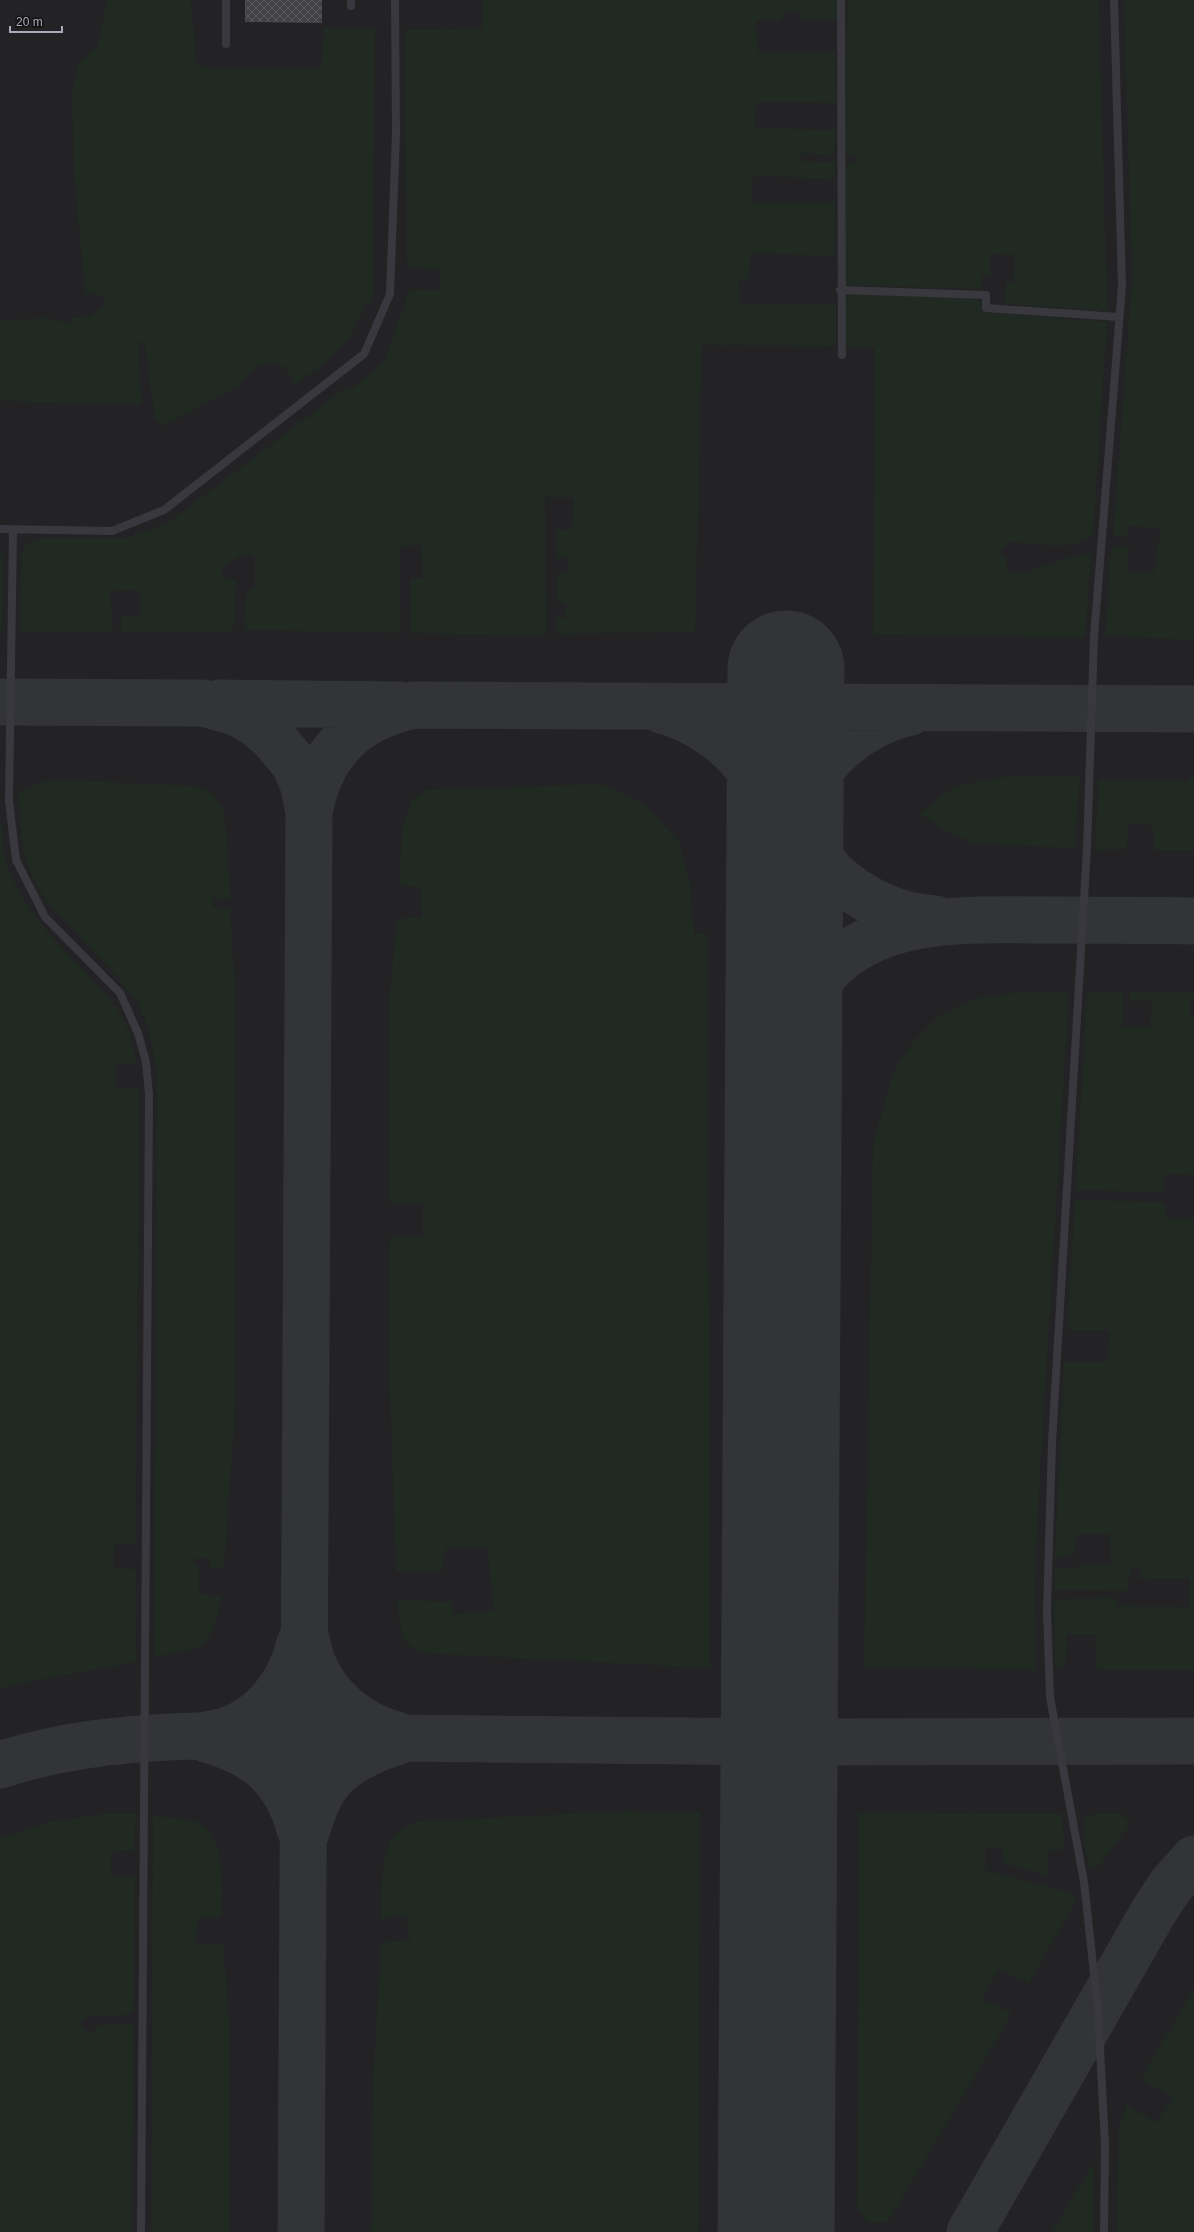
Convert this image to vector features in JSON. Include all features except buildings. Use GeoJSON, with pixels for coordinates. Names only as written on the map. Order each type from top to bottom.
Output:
{"type":"FeatureCollection","features":[{"type":"Feature","properties":{"kind":"lane"},"geometry":{"type":"LineString","coordinates":[[226,0],[226,44]]}},
{"type":"Feature","properties":{"kind":"lane"},"geometry":{"type":"LineString","coordinates":[[0,530],[112,531],[164,510],[364,354],[390,294],[396,133],[395,0]]}},
{"type":"Feature","properties":{"kind":"lane"},"geometry":{"type":"LineString","coordinates":[[841,0],[840,290],[842,355]]}},
{"type":"Feature","properties":{"kind":"lane"},"geometry":{"type":"LineString","coordinates":[[1104,2232],[1105,2144],[1098,2010],[1084,1882],[1050,1697],[1048,1610],[1052,1442],[1087,848],[1094,637],[1122,286],[1114,0]]}},
{"type":"Feature","properties":{"kind":"lane"},"geometry":{"type":"LineString","coordinates":[[840,290],[986,295],[986,308],[1119,317]]}},
{"type":"Feature","properties":{"kind":"lane"},"geometry":{"type":"LineString","coordinates":[[13,530],[10,801],[16,860],[45,917],[120,993],[138,1033],[146,1062],[149,1095],[141,2232]]}},
{"type":"Feature","properties":{"kind":"shaded area"},"geometry":{"type":"Polygon","coordinates":[[[0,0],[1194,0],[1194,2232],[0,2232],[0,0]]]}},
{"type":"Feature","properties":{"kind":"shaded area"},"geometry":{"type":"Polygon","coordinates":[[[107,0],[191,0],[196,63],[206,68],[321,69],[324,28],[375,28],[373,302],[367,303],[350,338],[326,362],[294,386],[286,368],[273,361],[259,366],[238,386],[164,426],[155,419],[144,341],[138,344],[142,405],[0,401],[0,320],[50,318],[69,324],[73,318],[88,317],[103,307],[104,297],[85,292],[74,176],[72,92],[78,64],[98,45],[107,0]]]}},
{"type":"Feature","properties":{"kind":"shaded area"},"geometry":{"type":"Polygon","coordinates":[[[483,0],[837,0],[837,19],[802,21],[798,12],[782,13],[781,20],[756,20],[758,52],[835,52],[837,103],[756,102],[754,128],[837,130],[834,155],[801,153],[800,161],[835,162],[835,179],[753,176],[751,202],[835,203],[834,256],[751,253],[749,279],[739,281],[740,304],[836,304],[836,346],[702,345],[695,632],[556,634],[557,618],[564,619],[566,604],[557,603],[558,573],[568,573],[567,558],[557,557],[556,530],[572,530],[574,498],[545,497],[546,636],[411,633],[410,578],[423,578],[422,545],[400,546],[401,633],[248,630],[244,626],[247,591],[255,585],[255,558],[250,555],[238,557],[222,569],[222,578],[236,580],[234,626],[231,632],[121,632],[121,616],[140,616],[140,590],[110,591],[113,632],[19,631],[22,554],[25,544],[40,538],[125,538],[166,524],[347,387],[352,389],[385,360],[410,289],[439,290],[441,270],[407,268],[405,30],[482,29],[483,0]]]}},
{"type":"Feature","properties":{"kind":"shaded area"},"geometry":{"type":"Polygon","coordinates":[[[847,0],[1099,0],[1107,311],[1005,304],[1006,283],[1014,282],[1015,255],[990,254],[990,275],[982,275],[981,289],[844,285],[845,170],[849,163],[855,163],[856,156],[845,155],[847,0]]]}},
{"type":"Feature","properties":{"kind":"shaded area"},"geometry":{"type":"Polygon","coordinates":[[[1124,0],[1194,0],[1194,640],[1105,636],[1111,547],[1129,546],[1128,571],[1154,572],[1161,528],[1128,526],[1128,537],[1113,536],[1132,279],[1124,0]]]}},
{"type":"Feature","properties":{"kind":"shaded area"},"geometry":{"type":"Polygon","coordinates":[[[849,293],[974,298],[981,303],[981,312],[1107,322],[1093,535],[1083,541],[1062,546],[1006,543],[1006,548],[1001,549],[1001,555],[1006,555],[1007,569],[1010,569],[1010,573],[1031,573],[1031,570],[1081,554],[1091,555],[1085,638],[873,634],[875,348],[846,347],[844,297],[849,293]]]}},
{"type":"Feature","properties":{"kind":"shaded area"},"geometry":{"type":"Polygon","coordinates":[[[0,553],[3,557],[2,631],[0,631],[0,553]]]}},
{"type":"Feature","properties":{"kind":"shaded area"},"geometry":{"type":"Polygon","coordinates":[[[1003,777],[1080,777],[1075,848],[976,844],[949,832],[919,814],[955,786],[1003,777]]]}},
{"type":"Feature","properties":{"kind":"shaded area"},"geometry":{"type":"Polygon","coordinates":[[[1189,777],[1194,777],[1194,850],[1154,850],[1154,835],[1149,823],[1128,824],[1127,849],[1095,850],[1099,780],[1188,781],[1189,777]]]}},
{"type":"Feature","properties":{"kind":"shaded area"},"geometry":{"type":"Polygon","coordinates":[[[57,780],[194,786],[212,793],[224,809],[231,898],[212,899],[213,907],[230,909],[235,993],[234,1427],[224,1567],[210,1567],[209,1558],[195,1558],[195,1564],[199,1565],[199,1593],[221,1597],[217,1615],[209,1637],[203,1644],[195,1648],[154,1657],[157,1078],[149,1029],[137,1001],[116,975],[48,903],[33,879],[23,851],[18,792],[40,783],[57,780]]]}},
{"type":"Feature","properties":{"kind":"shaded area"},"geometry":{"type":"Polygon","coordinates":[[[605,785],[645,805],[679,842],[690,884],[694,934],[708,934],[710,1668],[419,1653],[404,1640],[399,1620],[398,1600],[451,1602],[453,1615],[494,1610],[487,1548],[446,1548],[442,1571],[396,1571],[389,1362],[390,1236],[423,1236],[423,1204],[389,1203],[389,1002],[397,919],[422,917],[421,888],[399,885],[402,829],[412,800],[426,790],[605,785]]]}},
{"type":"Feature","properties":{"kind":"shaded area"},"geometry":{"type":"Polygon","coordinates":[[[0,810],[6,861],[11,876],[19,891],[43,926],[103,991],[125,1024],[132,1042],[136,1063],[116,1064],[117,1088],[139,1088],[136,1544],[114,1543],[113,1568],[136,1569],[136,1662],[21,1683],[0,1689],[0,810]]]}},
{"type":"Feature","properties":{"kind":"shaded area"},"geometry":{"type":"Polygon","coordinates":[[[1069,992],[1039,1491],[1035,1586],[1036,1670],[864,1667],[873,1144],[893,1073],[913,1042],[939,1016],[971,1000],[1011,993],[1069,992]]]}},
{"type":"Feature","properties":{"kind":"shaded area"},"geometry":{"type":"Polygon","coordinates":[[[1087,992],[1123,992],[1122,1027],[1150,1027],[1152,1001],[1130,1001],[1129,992],[1194,992],[1194,1000],[1190,1000],[1190,1016],[1194,1016],[1194,1175],[1165,1174],[1164,1192],[1076,1190],[1087,992]]]}},
{"type":"Feature","properties":{"kind":"shaded area"},"geometry":{"type":"Polygon","coordinates":[[[1075,1200],[1164,1202],[1166,1218],[1194,1219],[1194,1670],[1098,1670],[1096,1666],[1095,1634],[1067,1634],[1065,1668],[1058,1668],[1055,1664],[1054,1602],[1056,1599],[1116,1598],[1117,1606],[1190,1607],[1190,1578],[1140,1579],[1140,1568],[1130,1569],[1128,1591],[1054,1590],[1055,1568],[1077,1567],[1088,1563],[1111,1564],[1110,1534],[1076,1534],[1074,1555],[1061,1558],[1055,1556],[1064,1362],[1108,1362],[1109,1330],[1067,1330],[1075,1200]]]}},
{"type":"Feature","properties":{"kind":"shaded area"},"geometry":{"type":"Polygon","coordinates":[[[628,1811],[700,1812],[698,2232],[371,2232],[373,2085],[381,1943],[410,1940],[406,1916],[381,1918],[383,1873],[389,1845],[397,1833],[408,1825],[423,1821],[628,1811]]]}},
{"type":"Feature","properties":{"kind":"shaded area"},"geometry":{"type":"Polygon","coordinates":[[[859,1813],[1062,1814],[1065,1849],[1047,1850],[1048,1876],[1003,1863],[1002,1848],[985,1848],[985,1870],[1072,1893],[1075,1902],[1029,1984],[999,1970],[982,1999],[1012,2013],[888,2222],[868,2223],[857,2208],[859,1813]]]}},
{"type":"Feature","properties":{"kind":"shaded area"},"geometry":{"type":"Polygon","coordinates":[[[103,1814],[136,1814],[134,1850],[111,1851],[111,1877],[135,1877],[134,2009],[127,2015],[93,2017],[90,2015],[80,2023],[89,2034],[99,2025],[131,2023],[134,2027],[132,2232],[0,2232],[0,1838],[50,1822],[103,1814]]]}},
{"type":"Feature","properties":{"kind":"shaded area"},"geometry":{"type":"Polygon","coordinates":[[[1094,1814],[1121,1814],[1131,1823],[1098,1867],[1090,1867],[1085,1849],[1083,1829],[1085,1817],[1094,1814]]]}},
{"type":"Feature","properties":{"kind":"shaded area"},"geometry":{"type":"Polygon","coordinates":[[[153,1816],[191,1820],[206,1829],[213,1838],[218,1850],[221,1864],[222,1917],[198,1917],[196,1945],[223,1945],[230,2029],[229,2232],[151,2232],[153,1816]]]}},
{"type":"Feature","properties":{"kind":"shaded area"},"geometry":{"type":"Polygon","coordinates":[[[1194,1990],[1194,2232],[1117,2232],[1119,2127],[1127,2105],[1156,2123],[1173,2098],[1141,2078],[1194,1990]]]}},
{"type":"Feature","properties":{"kind":"shaded area"},"geometry":{"type":"Polygon","coordinates":[[[1094,2162],[1093,2232],[1052,2232],[1094,2162]]]}},
{"type":"Feature","properties":{"kind":"taxiway"},"geometry":{"type":"LineString","coordinates":[[0,702],[203,703],[238,713],[255,723],[272,737],[294,763],[304,786],[309,813]]}},
{"type":"Feature","properties":{"kind":"taxiway"},"geometry":{"type":"LineString","coordinates":[[219,703],[399,705]]}},
{"type":"Feature","properties":{"kind":"taxiway"},"geometry":{"type":"LineString","coordinates":[[301,2232],[309,813],[314,791],[331,755],[343,741],[357,729],[374,719],[393,711],[414,705],[1194,709]]}},
{"type":"Feature","properties":{"kind":"taxiway"},"geometry":{"type":"LineString","coordinates":[[661,710],[693,722],[713,734],[731,749],[832,873],[843,883],[867,899],[893,911],[921,918],[936,919]]}},
{"type":"Feature","properties":{"kind":"taxiway"},"geometry":{"type":"LineString","coordinates":[[784,1018],[790,838],[798,809],[808,789],[834,754],[869,728],[889,718],[910,712]]}},
{"type":"Feature","properties":{"kind":"taxiway"},"geometry":{"type":"LineString","coordinates":[[783,1227],[787,1080],[791,1040],[794,1030],[812,992],[835,964],[863,944],[895,931],[929,924],[966,920],[1194,921]]}},
{"type":"Feature","properties":{"kind":"taxiway"},"geometry":{"type":"LineString","coordinates":[[307,1642],[311,1658],[318,1674],[338,1701],[351,1713],[365,1722],[381,1730],[397,1735]]}},
{"type":"Feature","properties":{"kind":"taxiway"},"geometry":{"type":"LineString","coordinates":[[211,1734],[228,1730],[243,1723],[257,1714],[269,1702],[280,1689],[288,1675],[300,1643]]}},
{"type":"Feature","properties":{"kind":"taxiway"},"geometry":{"type":"LineString","coordinates":[[0,1765],[48,1752],[97,1743],[146,1738],[195,1736],[779,1742],[1194,1741]]}},
{"type":"Feature","properties":{"kind":"taxiway"},"geometry":{"type":"LineString","coordinates":[[209,1740],[242,1752],[268,1771],[287,1796],[300,1829]]}},
{"type":"Feature","properties":{"kind":"taxiway"},"geometry":{"type":"LineString","coordinates":[[307,1830],[320,1796],[327,1784],[338,1772],[363,1755],[399,1741]]}},
{"type":"Feature","properties":{"kind":"taxiway"},"geometry":{"type":"LineString","coordinates":[[970,2232],[1154,1911],[1171,1885],[1194,1859]]}},
{"type":"Feature","properties":{"kind":"runway"},"geometry":{"type":"LineString","coordinates":[[776,2232],[786,669]]}}]}
